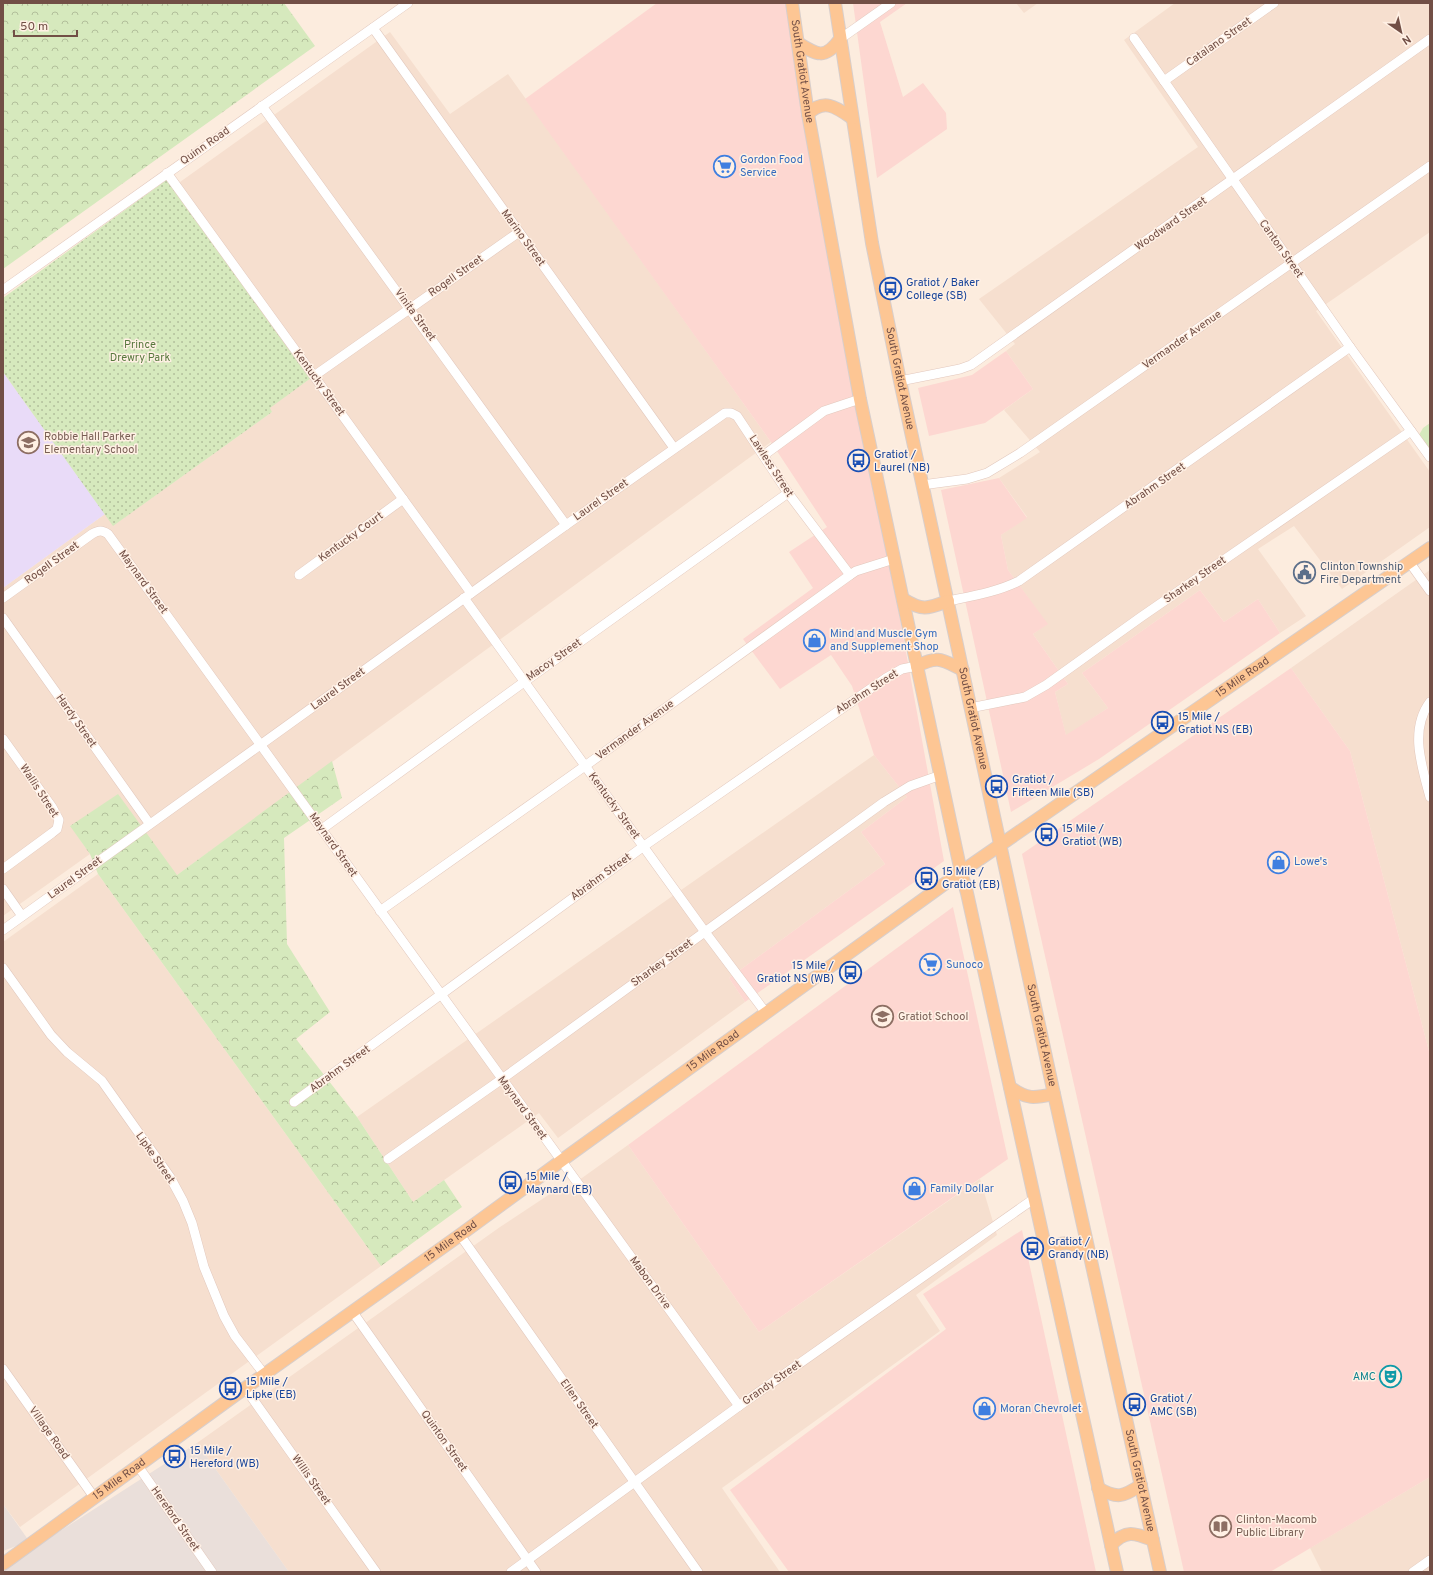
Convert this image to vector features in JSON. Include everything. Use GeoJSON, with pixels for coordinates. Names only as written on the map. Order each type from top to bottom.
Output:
{"type":"FeatureCollection","features":[{"type":"Feature","properties":{"kind":"main road","name":"South Gratiot Avenue"},"geometry":{"type":"LineString","coordinates":[[792,3],[808,114],[860,399],[961,872],[1047,1251],[1117,1572]]}},
{"type":"Feature","properties":{"kind":"main road","name":"South Gratiot Avenue"},"geometry":{"type":"LineString","coordinates":[[835,3],[872,243],[900,381],[1054,1094],[1160,1572]]}},
{"type":"Feature","properties":{"kind":"main road"},"geometry":{"type":"LineString","coordinates":[[798,43],[813,52],[820,54],[828,53],[834,48],[840,39]]}},
{"type":"Feature","properties":{"kind":"main road"},"geometry":{"type":"LineString","coordinates":[[808,114],[814,108],[825,105],[841,110],[852,118]]}},
{"type":"Feature","properties":{"kind":"main road","name":"15 Mile Road"},"geometry":{"type":"LineString","coordinates":[[3,1564],[961,872],[1430,548]]}},
{"type":"Feature","properties":{"kind":"main road"},"geometry":{"type":"LineString","coordinates":[[903,599],[914,606],[923,608],[930,608],[948,601]]}},
{"type":"Feature","properties":{"kind":"main road"},"geometry":{"type":"LineString","coordinates":[[917,666],[932,659],[939,659],[963,670]]}},
{"type":"Feature","properties":{"kind":"main road"},"geometry":{"type":"LineString","coordinates":[[1010,1087],[1025,1096],[1033,1098],[1054,1094]]}},
{"type":"Feature","properties":{"kind":"main road"},"geometry":{"type":"LineString","coordinates":[[1047,1251],[1061,1243],[1067,1243],[1075,1244],[1090,1253]]}},
{"type":"Feature","properties":{"kind":"main road"},"geometry":{"type":"LineString","coordinates":[[1098,1488],[1109,1494],[1117,1496],[1126,1495],[1141,1486]]}},
{"type":"Feature","properties":{"kind":"main road"},"geometry":{"type":"LineString","coordinates":[[1111,1545],[1124,1534],[1132,1533],[1153,1540]]}},
{"type":"Feature","properties":{"kind":"street","name":"Quinn Road"},"geometry":{"type":"LineString","coordinates":[[3,290],[408,3]]}},
{"type":"Feature","properties":{"kind":"street"},"geometry":{"type":"LineString","coordinates":[[840,39],[891,3]]}},
{"type":"Feature","properties":{"kind":"street","name":"Catalano Street"},"geometry":{"type":"LineString","coordinates":[[1164,81],[1274,3]]}},
{"type":"Feature","properties":{"kind":"street","name":"Marino Street"},"geometry":{"type":"LineString","coordinates":[[372,28],[674,448]]}},
{"type":"Feature","properties":{"kind":"street","name":"Canton Street"},"geometry":{"type":"LineString","coordinates":[[1134,38],[1350,347],[1430,457]]}},
{"type":"Feature","properties":{"kind":"street","name":"Woodward Street"},"geometry":{"type":"LineString","coordinates":[[900,381],[960,369],[971,365],[1233,181],[1430,39]]}},
{"type":"Feature","properties":{"kind":"street","name":"Vinita Street"},"geometry":{"type":"LineString","coordinates":[[262,106],[566,525]]}},
{"type":"Feature","properties":{"kind":"street","name":"Vermander Avenue"},"geometry":{"type":"LineString","coordinates":[[922,485],[967,478],[987,473],[1020,453],[1430,166]]}},
{"type":"Feature","properties":{"kind":"street","name":"Kentucky Street"},"geometry":{"type":"LineString","coordinates":[[167,173],[403,499],[524,682],[705,932],[766,1013]]}},
{"type":"Feature","properties":{"kind":"street","name":"Rogell Street"},"geometry":{"type":"LineString","coordinates":[[314,376],[519,232]]}},
{"type":"Feature","properties":{"kind":"street","name":"Abrahm Street"},"geometry":{"type":"LineString","coordinates":[[948,601],[993,591],[1020,581],[1350,347]]}},
{"type":"Feature","properties":{"kind":"street"},"geometry":{"type":"LineString","coordinates":[[764,455],[824,411],[860,399]]}},
{"type":"Feature","properties":{"kind":"street","name":"Lawless Street"},"geometry":{"type":"LineString","coordinates":[[674,448],[719,416],[725,413],[731,413],[737,416],[788,493],[850,575]]}},
{"type":"Feature","properties":{"kind":"street","name":"Sharkey Street"},"geometry":{"type":"LineString","coordinates":[[970,708],[1025,697],[1046,685],[1141,617],[1411,431]]}},
{"type":"Feature","properties":{"kind":"street","name":"Laurel Street"},"geometry":{"type":"LineString","coordinates":[[3,930],[149,823],[674,448]]}},
{"type":"Feature","properties":{"kind":"street","name":"Macoy Street"},"geometry":{"type":"LineString","coordinates":[[322,829],[788,493]]}},
{"type":"Feature","properties":{"kind":"street","name":"Kentucky Court"},"geometry":{"type":"LineString","coordinates":[[299,575],[403,499]]}},
{"type":"Feature","properties":{"kind":"street","name":"Rogell Street"},"geometry":{"type":"LineString","coordinates":[[3,598],[92,534],[98,530],[103,531]]}},
{"type":"Feature","properties":{"kind":"street","name":"Maynard Street"},"geometry":{"type":"LineString","coordinates":[[103,531],[108,534],[117,546],[561,1161]]}},
{"type":"Feature","properties":{"kind":"street","name":"Vermander Avenue"},"geometry":{"type":"LineString","coordinates":[[380,911],[585,766],[850,575],[856,571],[894,559]]}},
{"type":"Feature","properties":{"kind":"street"},"geometry":{"type":"LineString","coordinates":[[1410,563],[1430,591]]}},
{"type":"Feature","properties":{"kind":"street","name":"Hardy Street"},"geometry":{"type":"LineString","coordinates":[[3,618],[149,823]]}},
{"type":"Feature","properties":{"kind":"street","name":"Abrahm Street"},"geometry":{"type":"LineString","coordinates":[[294,1102],[644,846],[886,678],[902,669],[917,666]]}},
{"type":"Feature","properties":{"kind":"street"},"geometry":{"type":"LineString","coordinates":[[1430,702],[1421,721],[1418,735],[1419,748],[1430,797]]}},
{"type":"Feature","properties":{"kind":"street","name":"Wallis Street"},"geometry":{"type":"LineString","coordinates":[[3,739],[52,807],[59,820],[56,829],[52,833],[3,869]]}},
{"type":"Feature","properties":{"kind":"street","name":"Sharkey Street"},"geometry":{"type":"LineString","coordinates":[[388,1160],[898,793],[910,786],[941,775]]}},
{"type":"Feature","properties":{"kind":"street"},"geometry":{"type":"LineString","coordinates":[[3,889],[22,916]]}},
{"type":"Feature","properties":{"kind":"street","name":"Lipke Street"},"geometry":{"type":"LineString","coordinates":[[3,968],[51,1035],[67,1052],[102,1082],[170,1177],[183,1201],[192,1223],[204,1267],[224,1316],[235,1336],[264,1374]]}},
{"type":"Feature","properties":{"kind":"street","name":"Mabon Drive"},"geometry":{"type":"LineString","coordinates":[[561,1161],[739,1406]]}},
{"type":"Feature","properties":{"kind":"street","name":"Grandy Street"},"geometry":{"type":"LineString","coordinates":[[511,1572],[739,1406],[1035,1198]]}},
{"type":"Feature","properties":{"kind":"street","name":"Ellen Street"},"geometry":{"type":"LineString","coordinates":[[460,1235],[698,1572]]}},
{"type":"Feature","properties":{"kind":"street","name":"Quinton Street"},"geometry":{"type":"LineString","coordinates":[[352,1311],[536,1572]]}},
{"type":"Feature","properties":{"kind":"street","name":"Village Road"},"geometry":{"type":"LineString","coordinates":[[3,1368],[94,1497]]}},
{"type":"Feature","properties":{"kind":"street","name":"Willis Street"},"geometry":{"type":"LineString","coordinates":[[245,1388],[376,1572]]}},
{"type":"Feature","properties":{"kind":"street","name":"Hereford Street"},"geometry":{"type":"LineString","coordinates":[[138,1466],[212,1572]]}},
{"type":"Feature","properties":{"kind":"street"},"geometry":{"type":"LineString","coordinates":[[1413,1572],[1430,1560]]}},
{"type":"Feature","properties":{"kind":"shaded area"},"geometry":{"type":"Polygon","coordinates":[[[657,3],[788,3],[944,861],[745,1002],[729,978],[885,864],[861,832],[907,797],[874,755],[852,686],[831,655],[780,689],[743,639],[813,588],[789,552],[827,527],[771,442],[525,99],[657,3]]]}},
{"type":"Feature","properties":{"kind":"shaded area"},"geometry":{"type":"Polygon","coordinates":[[[853,3],[907,3],[880,22],[903,97],[923,83],[946,113],[947,129],[877,178],[853,3]]]}},
{"type":"Feature","properties":{"kind":"shaded area"},"geometry":{"type":"Polygon","coordinates":[[[1016,3],[1038,3],[1024,13],[1016,3]]]}},
{"type":"Feature","properties":{"kind":"shaded area"},"geometry":{"type":"Polygon","coordinates":[[[1175,3],[1430,3],[1430,232],[1316,311],[1430,472],[1430,527],[1342,589],[1294,526],[1258,549],[1306,616],[1280,633],[1258,599],[1224,622],[1200,590],[1082,673],[1108,708],[1066,736],[1055,692],[1068,684],[1033,634],[1047,624],[1008,570],[1001,535],[1027,517],[999,478],[1040,452],[1004,410],[1033,389],[1006,351],[1015,344],[979,299],[1198,147],[1124,40],[1175,3]]]}},
{"type":"Feature","properties":{"kind":"shaded area"},"geometry":{"type":"Polygon","coordinates":[[[390,32],[450,114],[508,74],[771,442],[177,875],[70,825],[90,854],[3,916],[3,588],[105,514],[114,525],[272,412],[269,408],[311,378],[173,187],[390,32]]]}},
{"type":"Feature","properties":{"kind":"shaded area"},"geometry":{"type":"Polygon","coordinates":[[[1006,351],[1033,389],[985,423],[929,436],[918,388],[972,375],[1006,351]]]}},
{"type":"Feature","properties":{"kind":"shaded area","name":"Robbie Hall Parker Elementary School"},"geometry":{"type":"Polygon","coordinates":[[[3,372],[105,514],[3,588],[3,372]]]}},
{"type":"Feature","properties":{"kind":"shaded area"},"geometry":{"type":"Polygon","coordinates":[[[999,478],[1027,518],[1001,535],[1008,570],[1048,624],[1033,634],[1068,684],[1055,692],[1066,735],[1108,708],[1082,673],[1200,590],[1224,622],[1258,599],[1280,633],[1099,759],[1011,812],[941,490],[999,478]]]}},
{"type":"Feature","properties":{"kind":"shaded area"},"geometry":{"type":"Polygon","coordinates":[[[1430,570],[1430,1055],[1350,751],[1291,668],[1430,570]]]}},
{"type":"Feature","properties":{"kind":"shaded area"},"geometry":{"type":"Polygon","coordinates":[[[1291,668],[1350,751],[1430,1055],[1430,1477],[1270,1572],[1184,1572],[1022,854],[1291,668]]]}},
{"type":"Feature","properties":{"kind":"shaded area"},"geometry":{"type":"Polygon","coordinates":[[[874,755],[907,797],[861,832],[885,864],[729,978],[745,1002],[558,1138],[539,1113],[413,1202],[357,1117],[874,755]]]}},
{"type":"Feature","properties":{"kind":"shaded area"},"geometry":{"type":"Polygon","coordinates":[[[98,874],[381,1266],[20,1527],[3,1504],[3,942],[98,874]]]}},
{"type":"Feature","properties":{"kind":"shaded area"},"geometry":{"type":"Polygon","coordinates":[[[953,907],[1008,1159],[759,1332],[628,1145],[953,907]]]}},
{"type":"Feature","properties":{"kind":"shaded area"},"geometry":{"type":"Polygon","coordinates":[[[628,1145],[759,1332],[980,1179],[997,1235],[916,1295],[940,1331],[722,1488],[780,1572],[289,1572],[197,1443],[500,1227],[559,1188],[568,1188],[628,1145]]]}},
{"type":"Feature","properties":{"kind":"shaded area"},"geometry":{"type":"Polygon","coordinates":[[[1022,1230],[1096,1572],[789,1572],[730,1490],[946,1329],[923,1294],[1022,1230]]]}},
{"type":"Feature","properties":{"kind":"shaded area"},"geometry":{"type":"Polygon","coordinates":[[[197,1443],[289,1572],[3,1572],[40,1544],[197,1443]]]}},
{"type":"Feature","properties":{"kind":"shaded area"},"geometry":{"type":"Polygon","coordinates":[[[1430,1477],[1430,1572],[1322,1572],[1310,1548],[1430,1477]]]}},
{"type":"Feature","properties":{"kind":"shaded area"},"geometry":{"type":"Polygon","coordinates":[[[3,1504],[29,1541],[3,1551],[3,1504]]]}},
{"type":"Feature","properties":{"kind":"green space"},"geometry":{"type":"Polygon","coordinates":[[[3,3],[284,3],[315,46],[3,269],[3,3]]]}},
{"type":"Feature","properties":{"kind":"green space","name":"Prince Drewry Park"},"geometry":{"type":"Polygon","coordinates":[[[168,179],[311,378],[270,408],[272,412],[113,526],[3,372],[3,298],[168,179]]]}},
{"type":"Feature","properties":{"kind":"green space"},"geometry":{"type":"Polygon","coordinates":[[[1430,423],[1430,451],[1419,435],[1423,428],[1430,423]]]}},
{"type":"Feature","properties":{"kind":"green space"},"geometry":{"type":"Polygon","coordinates":[[[332,761],[342,798],[284,838],[287,944],[330,1012],[296,1039],[357,1117],[413,1202],[444,1180],[462,1207],[381,1266],[98,874],[90,854],[70,826],[118,794],[177,875],[332,761]]]}},
{"type":"Feature","properties":{"kind":"place","name":"Gordon Food Service"},"geometry":{"type":"Point","coordinates":[725,166]}},
{"type":"Feature","properties":{"kind":"place","name":"Gratiot / Baker College (SB)"},"geometry":{"type":"Point","coordinates":[890,289]}},
{"type":"Feature","properties":{"kind":"place","name":"Robbie Hall Parker Elementary School"},"geometry":{"type":"Point","coordinates":[29,443]}},
{"type":"Feature","properties":{"kind":"place","name":"Gratiot / Laurel (NB)"},"geometry":{"type":"Point","coordinates":[859,461]}},
{"type":"Feature","properties":{"kind":"place","name":"Clinton Township Fire Department"},"geometry":{"type":"Point","coordinates":[1304,573]}},
{"type":"Feature","properties":{"kind":"place","name":"Mind and Muscle Gym and Supplement Shop"},"geometry":{"type":"Point","coordinates":[814,640]}},
{"type":"Feature","properties":{"kind":"place","name":"15 Mile / Gratiot NS (EB)"},"geometry":{"type":"Point","coordinates":[1162,723]}},
{"type":"Feature","properties":{"kind":"place","name":"Gratiot / Fifteen Mile (SB)"},"geometry":{"type":"Point","coordinates":[997,786]}},
{"type":"Feature","properties":{"kind":"place","name":"15 Mile / Gratiot (WB)"},"geometry":{"type":"Point","coordinates":[1046,835]}},
{"type":"Feature","properties":{"kind":"place","name":"Lowe's"},"geometry":{"type":"Point","coordinates":[1279,862]}},
{"type":"Feature","properties":{"kind":"place","name":"15 Mile / Gratiot (EB)"},"geometry":{"type":"Point","coordinates":[926,878]}},
{"type":"Feature","properties":{"kind":"place","name":"Sunoco"},"geometry":{"type":"Point","coordinates":[930,965]}},
{"type":"Feature","properties":{"kind":"place","name":"15 Mile / Gratiot NS (WB)"},"geometry":{"type":"Point","coordinates":[850,972]}},
{"type":"Feature","properties":{"kind":"place","name":"Gratiot School"},"geometry":{"type":"Point","coordinates":[882,1017]}},
{"type":"Feature","properties":{"kind":"place","name":"15 Mile / Maynard (EB)"},"geometry":{"type":"Point","coordinates":[510,1183]}},
{"type":"Feature","properties":{"kind":"place","name":"Family Dollar"},"geometry":{"type":"Point","coordinates":[915,1189]}},
{"type":"Feature","properties":{"kind":"place","name":"Gratiot / Grandy (NB)"},"geometry":{"type":"Point","coordinates":[1033,1248]}},
{"type":"Feature","properties":{"kind":"place","name":"AMC"},"geometry":{"type":"Point","coordinates":[1391,1377]}},
{"type":"Feature","properties":{"kind":"place","name":"15 Mile / Lipke (EB)"},"geometry":{"type":"Point","coordinates":[230,1388]}},
{"type":"Feature","properties":{"kind":"place","name":"Gratiot / AMC (SB)"},"geometry":{"type":"Point","coordinates":[1134,1405]}},
{"type":"Feature","properties":{"kind":"place","name":"Moran Chevrolet"},"geometry":{"type":"Point","coordinates":[985,1409]}},
{"type":"Feature","properties":{"kind":"place","name":"15 Mile / Hereford (WB)"},"geometry":{"type":"Point","coordinates":[174,1457]}},
{"type":"Feature","properties":{"kind":"place","name":"Clinton-Macomb Public Library"},"geometry":{"type":"Point","coordinates":[1220,1526]}}]}
